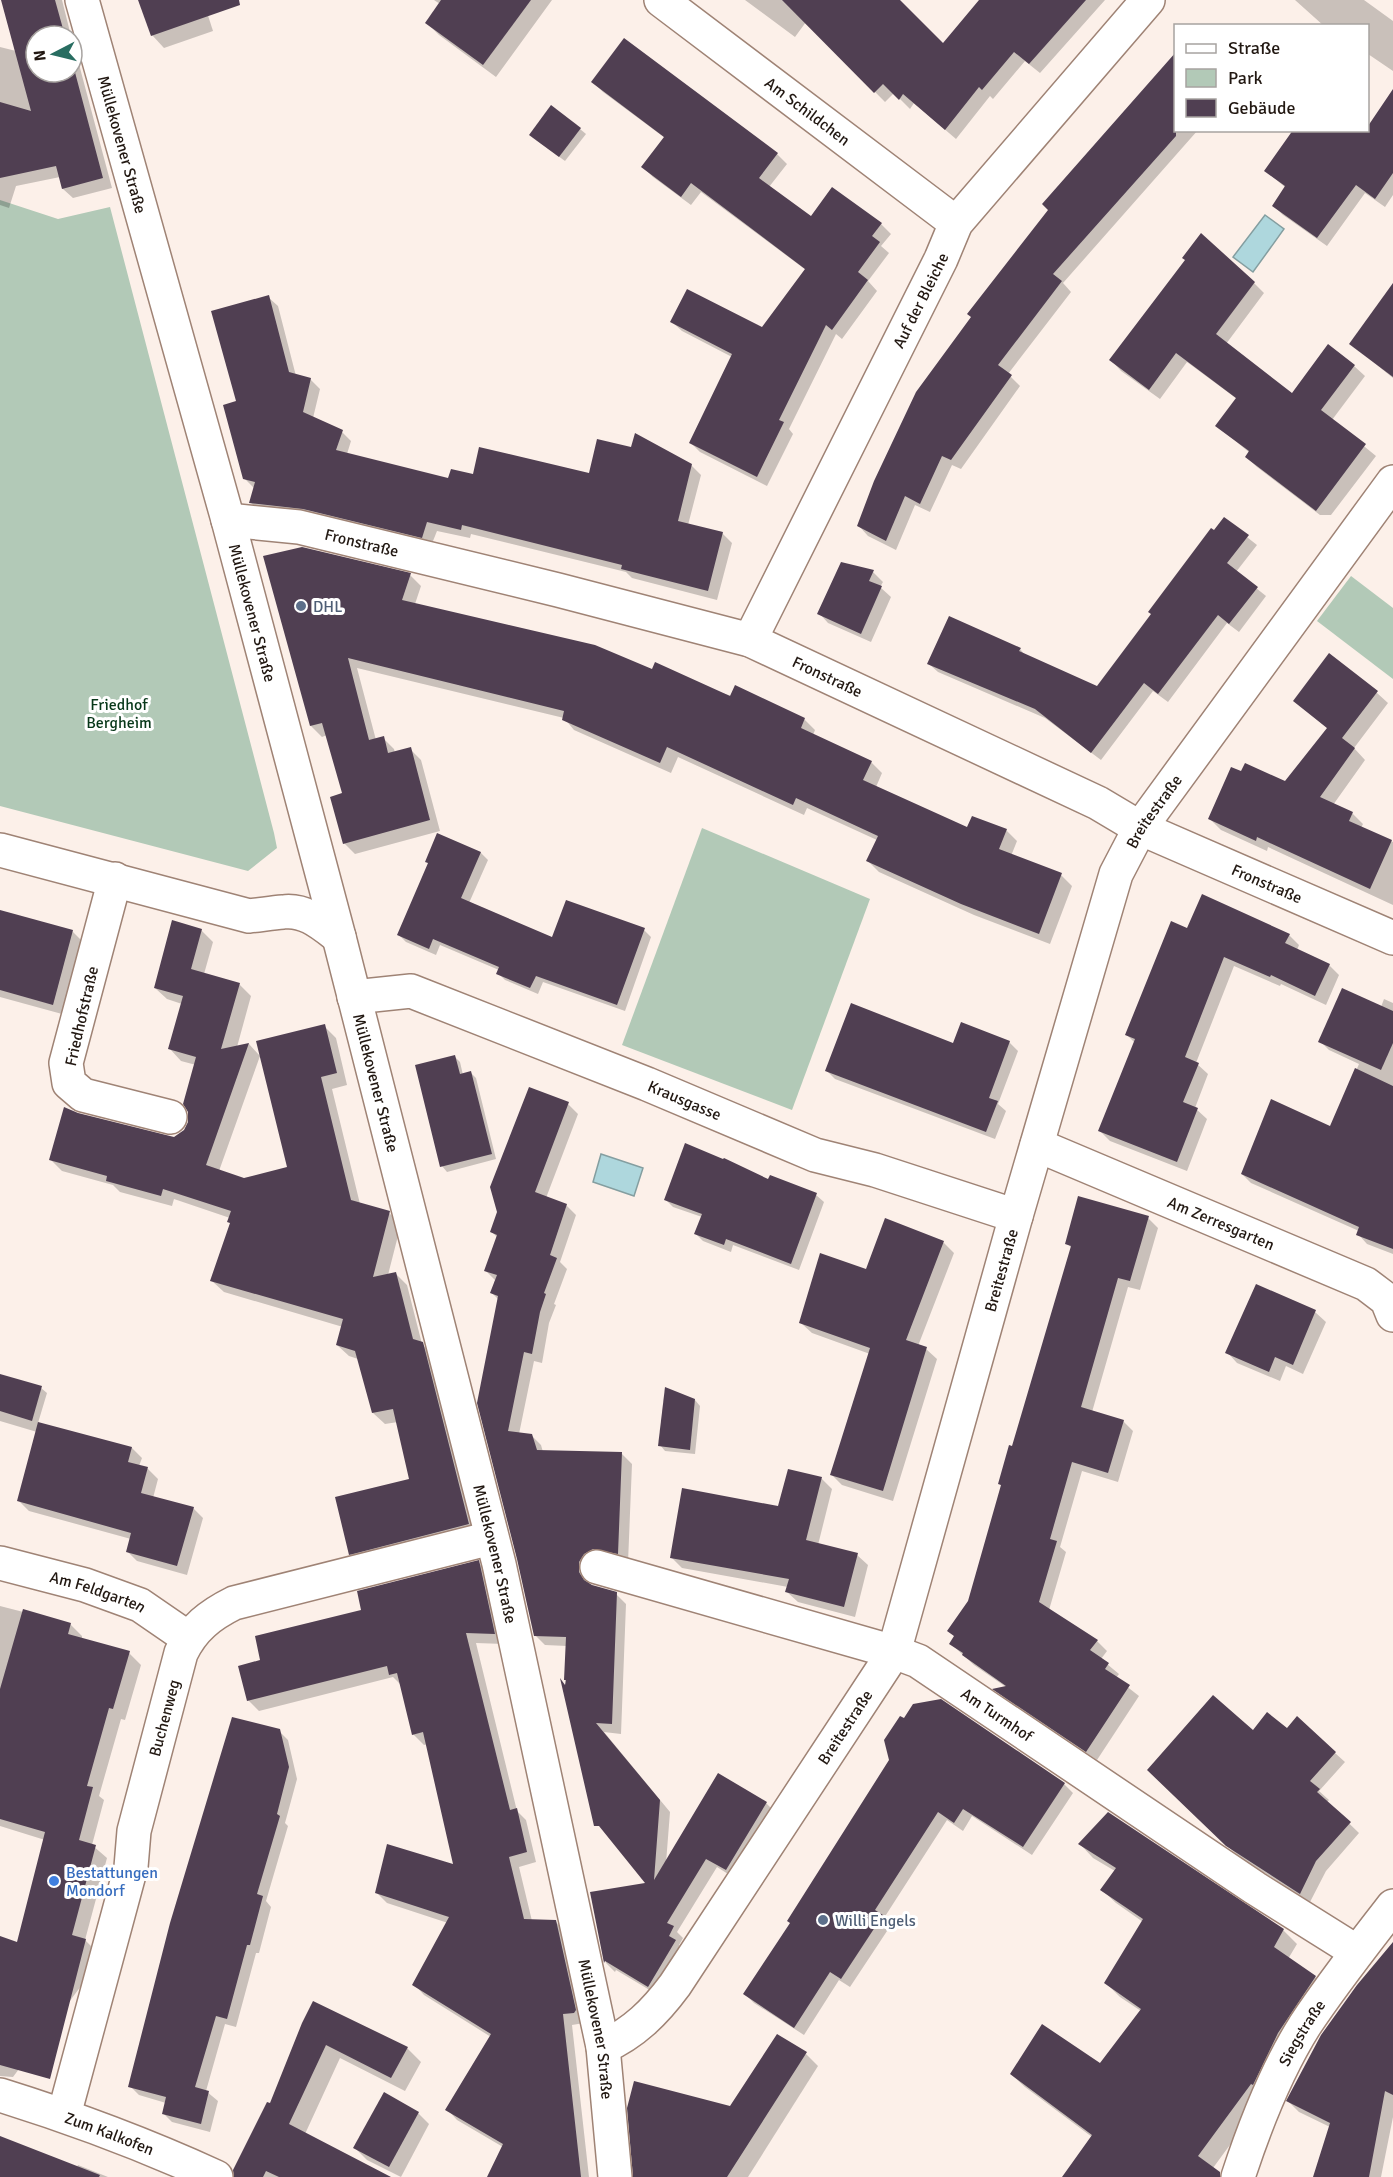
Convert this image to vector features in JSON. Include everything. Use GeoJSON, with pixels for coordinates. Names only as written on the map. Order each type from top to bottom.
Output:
{"type":"FeatureCollection","features":[{"type":"Feature","properties":{"kind":"street","name":"Müllekovener Straße"},"geometry":{"type":"LineString","coordinates":[[82,0],[228,520],[339,937],[499,1564],[603,2047],[615,2177]]}},
{"type":"Feature","properties":{"kind":"street","name":"Am Schildchen"},"geometry":{"type":"LineString","coordinates":[[661,0],[956,223]]}},
{"type":"Feature","properties":{"kind":"street","name":"Auf der Bleiche"},"geometry":{"type":"LineString","coordinates":[[750,640],[936,270],[956,223],[1148,0]]}},
{"type":"Feature","properties":{"kind":"street","name":"Breitestraße"},"geometry":{"type":"LineString","coordinates":[[603,2047],[622,2038],[640,2025],[675,1985],[894,1652],[1016,1216],[1116,874],[1140,828],[1393,482]]}},
{"type":"Feature","properties":{"kind":"street","name":"Fronstraße"},"geometry":{"type":"LineString","coordinates":[[228,520],[299,527],[558,590],[750,640],[1098,803],[1140,828],[1393,938]]}},
{"type":"Feature","properties":{"kind":"street"},"geometry":{"type":"LineString","coordinates":[[0,850],[249,916],[284,911],[300,913],[315,919],[339,937]]}},
{"type":"Feature","properties":{"kind":"street","name":"Friedhofstraße"},"geometry":{"type":"LineString","coordinates":[[115,879],[66,1063],[69,1083],[83,1095],[170,1117]]}},
{"type":"Feature","properties":{"kind":"street","name":"Krausgasse"},"geometry":{"type":"LineString","coordinates":[[354,997],[411,992],[647,1084],[815,1155],[875,1170],[1016,1216]]}},
{"type":"Feature","properties":{"kind":"street","name":"Am Zerresgarten"},"geometry":{"type":"LineString","coordinates":[[1037,1144],[1366,1284],[1387,1300],[1393,1315]]}},
{"type":"Feature","properties":{"kind":"street","name":"Buchenweg"},"geometry":{"type":"LineString","coordinates":[[64,2115],[131,1867],[134,1831],[179,1662],[188,1638],[212,1614],[234,1603],[491,1538]]}},
{"type":"Feature","properties":{"kind":"street","name":"Am Feldgarten"},"geometry":{"type":"LineString","coordinates":[[0,1563],[85,1586],[140,1605],[188,1638]]}},
{"type":"Feature","properties":{"kind":"street","name":"Am Turmhof"},"geometry":{"type":"LineString","coordinates":[[597,1568],[894,1652],[918,1661],[1255,1888],[1357,1953]]}},
{"type":"Feature","properties":{"kind":"street","name":"Siegstraße"},"geometry":{"type":"LineString","coordinates":[[1238,2177],[1282,2066],[1305,2025],[1393,1906]]}},
{"type":"Feature","properties":{"kind":"street","name":"Zum Kalkofen"},"geometry":{"type":"LineString","coordinates":[[0,2095],[64,2115],[167,2154],[216,2177]]}},
{"type":"Feature","properties":{"kind":"green space","name":"Friedhof Bergheim"},"geometry":{"type":"Polygon","coordinates":[[[0,200],[58,219],[110,207],[274,833],[277,848],[248,871],[0,806],[0,200]]]}},
{"type":"Feature","properties":{"kind":"green space"},"geometry":{"type":"Polygon","coordinates":[[[1351,576],[1393,608],[1393,679],[1317,621],[1351,576]]]}},
{"type":"Feature","properties":{"kind":"green space"},"geometry":{"type":"Polygon","coordinates":[[[702,828],[870,899],[792,1110],[622,1045],[702,828]]]}},
{"type":"Feature","properties":{"kind":"water"},"geometry":{"type":"Polygon","coordinates":[[[1265,215],[1284,229],[1253,272],[1233,257],[1265,215]]]}},
{"type":"Feature","properties":{"kind":"water"},"geometry":{"type":"Polygon","coordinates":[[[601,1154],[643,1168],[634,1196],[593,1182],[601,1154]]]}},
{"type":"Feature","properties":{"kind":"building"},"geometry":{"type":"Polygon","coordinates":[[[1,0],[55,0],[62,24],[24,24],[24,84],[78,84],[103,178],[62,189],[56,166],[0,178],[0,102],[31,111],[1,0]]]}},
{"type":"Feature","properties":{"kind":"building"},"geometry":{"type":"Polygon","coordinates":[[[138,0],[239,0],[240,5],[151,36],[138,0]]]}},
{"type":"Feature","properties":{"kind":"building"},"geometry":{"type":"Polygon","coordinates":[[[441,0],[531,0],[483,65],[425,23],[441,0]]]}},
{"type":"Feature","properties":{"kind":"building"},"geometry":{"type":"Polygon","coordinates":[[[782,0],[900,0],[943,43],[979,0],[1086,0],[1029,64],[1014,52],[982,90],[979,87],[945,130],[903,94],[899,100],[883,84],[874,93],[782,0]]]}},
{"type":"Feature","properties":{"kind":"building"},"geometry":{"type":"Polygon","coordinates":[[[624,38],[778,153],[759,178],[811,216],[832,187],[882,223],[872,236],[880,242],[858,272],[868,280],[832,330],[826,325],[779,420],[784,422],[757,477],[689,443],[732,354],[670,322],[687,289],[762,327],[805,269],[691,183],[681,197],[641,167],[664,137],[591,82],[624,38]]]}},
{"type":"Feature","properties":{"kind":"building"},"geometry":{"type":"Polygon","coordinates":[[[1174,54],[1174,132],[1176,136],[1053,274],[1062,281],[998,365],[1012,375],[951,460],[942,456],[920,504],[905,496],[886,541],[857,526],[874,481],[916,392],[971,317],[967,314],[1048,210],[1042,204],[1174,54]]]}},
{"type":"Feature","properties":{"kind":"building"},"geometry":{"type":"Polygon","coordinates":[[[1393,89],[1393,173],[1375,199],[1356,185],[1317,238],[1272,206],[1285,186],[1264,171],[1292,132],[1369,132],[1369,125],[1393,89]]]}},
{"type":"Feature","properties":{"kind":"building"},"geometry":{"type":"Polygon","coordinates":[[[551,105],[581,128],[559,157],[529,135],[551,105]]]}},
{"type":"Feature","properties":{"kind":"building"},"geometry":{"type":"Polygon","coordinates":[[[1201,233],[1255,282],[1216,334],[1292,393],[1328,344],[1355,365],[1321,410],[1366,444],[1316,511],[1245,457],[1249,451],[1215,426],[1236,398],[1176,353],[1149,390],[1109,360],[1185,260],[1182,258],[1201,233]]]}},
{"type":"Feature","properties":{"kind":"building"},"geometry":{"type":"Polygon","coordinates":[[[1393,283],[1393,377],[1349,344],[1393,283]]]}},
{"type":"Feature","properties":{"kind":"building"},"geometry":{"type":"Polygon","coordinates":[[[269,295],[289,372],[311,378],[303,412],[343,430],[336,450],[448,478],[451,469],[473,474],[479,447],[589,473],[597,439],[631,447],[635,433],[692,464],[678,521],[723,532],[708,591],[621,569],[622,565],[462,525],[461,530],[427,522],[422,538],[303,509],[249,503],[255,482],[243,479],[223,405],[236,401],[211,311],[269,295]]]}},
{"type":"Feature","properties":{"kind":"building"},"geometry":{"type":"Polygon","coordinates":[[[1224,517],[1249,535],[1227,563],[1258,587],[1229,624],[1218,615],[1158,694],[1144,683],[1091,753],[1035,709],[927,664],[949,616],[1021,648],[1019,651],[1097,686],[1151,614],[1148,612],[1211,528],[1214,530],[1224,517]]]}},
{"type":"Feature","properties":{"kind":"building"},"geometry":{"type":"Polygon","coordinates":[[[302,547],[411,573],[402,600],[595,645],[652,669],[655,662],[730,696],[735,685],[805,718],[801,728],[872,761],[863,780],[967,827],[972,816],[1007,829],[999,849],[1062,873],[1039,934],[961,904],[866,861],[878,836],[796,798],[793,805],[667,747],[660,763],[562,720],[564,711],[348,658],[369,740],[384,736],[388,753],[411,747],[430,820],[343,844],[330,797],[342,793],[322,723],[310,726],[263,556],[302,547]]]}},
{"type":"Feature","properties":{"kind":"building"},"geometry":{"type":"Polygon","coordinates":[[[841,562],[874,570],[869,581],[882,586],[861,634],[817,614],[841,562]]]}},
{"type":"Feature","properties":{"kind":"building"},"geometry":{"type":"Polygon","coordinates":[[[1329,653],[1378,691],[1342,738],[1355,748],[1320,797],[1353,812],[1349,821],[1392,840],[1370,889],[1257,837],[1256,841],[1208,819],[1231,767],[1241,771],[1245,763],[1285,781],[1327,728],[1293,701],[1329,653]]]}},
{"type":"Feature","properties":{"kind":"building"},"geometry":{"type":"Polygon","coordinates":[[[437,833],[481,852],[461,898],[552,937],[566,900],[645,928],[617,1005],[536,976],[530,988],[496,974],[499,967],[433,939],[429,949],[397,935],[428,863],[425,862],[437,833]]]}},
{"type":"Feature","properties":{"kind":"building"},"geometry":{"type":"Polygon","coordinates":[[[1202,894],[1290,934],[1285,943],[1330,964],[1315,996],[1271,975],[1270,977],[1224,957],[1185,1057],[1199,1063],[1183,1102],[1198,1108],[1177,1162],[1098,1131],[1135,1039],[1125,1035],[1171,921],[1187,928],[1202,894]]]}},
{"type":"Feature","properties":{"kind":"building"},"geometry":{"type":"Polygon","coordinates":[[[0,910],[73,930],[53,1005],[0,990],[0,910]]]}},
{"type":"Feature","properties":{"kind":"building"},"geometry":{"type":"Polygon","coordinates":[[[172,920],[202,929],[191,969],[240,983],[221,1049],[249,1043],[206,1165],[244,1178],[287,1167],[256,1041],[325,1024],[337,1073],[321,1077],[351,1200],[390,1211],[373,1277],[396,1272],[413,1339],[423,1342],[469,1524],[349,1555],[335,1497],[409,1479],[393,1409],[372,1413],[355,1351],[336,1345],[343,1319],[210,1281],[230,1223],[227,1222],[231,1211],[163,1189],[161,1196],[106,1181],[107,1176],[49,1160],[64,1107],[78,1113],[174,1137],[184,1130],[188,1122],[188,1112],[183,1104],[196,1057],[168,1049],[183,996],[154,988],[172,920]]]}},
{"type":"Feature","properties":{"kind":"building"},"geometry":{"type":"Polygon","coordinates":[[[1342,988],[1393,1011],[1393,1043],[1381,1070],[1318,1042],[1342,988]]]}},
{"type":"Feature","properties":{"kind":"building"},"geometry":{"type":"Polygon","coordinates":[[[851,1003],[953,1043],[961,1022],[1010,1041],[989,1098],[998,1101],[986,1132],[825,1071],[851,1003]]]}},
{"type":"Feature","properties":{"kind":"building"},"geometry":{"type":"Polygon","coordinates":[[[455,1055],[460,1074],[471,1071],[492,1154],[440,1167],[415,1065],[455,1055]]]}},
{"type":"Feature","properties":{"kind":"building"},"geometry":{"type":"Polygon","coordinates":[[[1355,1068],[1393,1086],[1393,1249],[1356,1235],[1359,1227],[1241,1174],[1271,1099],[1330,1126],[1355,1068]]]}},
{"type":"Feature","properties":{"kind":"building"},"geometry":{"type":"Polygon","coordinates":[[[529,1087],[569,1102],[535,1192],[567,1204],[550,1255],[557,1258],[544,1293],[546,1294],[532,1354],[524,1352],[508,1431],[532,1434],[537,1450],[622,1452],[618,1554],[593,1549],[584,1554],[579,1562],[579,1572],[584,1580],[592,1585],[617,1592],[612,1724],[596,1723],[660,1800],[654,1880],[718,1773],[767,1802],[726,1870],[706,1859],[667,1923],[674,1926],[669,1936],[676,1940],[648,1987],[605,1961],[604,1963],[590,1892],[645,1883],[599,1826],[594,1826],[560,1678],[565,1685],[566,1637],[534,1636],[477,1403],[498,1296],[490,1293],[497,1275],[484,1271],[497,1235],[490,1232],[497,1212],[490,1187],[529,1087]]]}},
{"type":"Feature","properties":{"kind":"building"},"geometry":{"type":"Polygon","coordinates":[[[685,1143],[768,1179],[770,1175],[817,1193],[791,1264],[726,1239],[724,1245],[694,1234],[702,1214],[664,1200],[685,1143]]]}},
{"type":"Feature","properties":{"kind":"building"},"geometry":{"type":"Polygon","coordinates":[[[1078,1196],[1149,1216],[1130,1281],[1118,1278],[1081,1407],[1124,1420],[1108,1473],[1072,1462],[1050,1539],[1057,1541],[1039,1602],[1098,1640],[1090,1650],[1109,1663],[1105,1669],[1130,1685],[1086,1752],[992,1689],[1006,1686],[949,1644],[954,1636],[947,1631],[968,1601],[1001,1485],[998,1484],[1009,1445],[1012,1446],[1071,1246],[1065,1244],[1078,1196]]]}},
{"type":"Feature","properties":{"kind":"building"},"geometry":{"type":"Polygon","coordinates":[[[885,1218],[944,1241],[906,1340],[927,1347],[883,1491],[830,1475],[870,1348],[799,1323],[820,1253],[866,1269],[885,1218]]]}},
{"type":"Feature","properties":{"kind":"building"},"geometry":{"type":"Polygon","coordinates":[[[1256,1284],[1316,1310],[1293,1365],[1275,1357],[1269,1372],[1225,1353],[1256,1284]]]}},
{"type":"Feature","properties":{"kind":"building"},"geometry":{"type":"Polygon","coordinates":[[[0,1374],[42,1386],[32,1421],[0,1411],[0,1374]]]}},
{"type":"Feature","properties":{"kind":"building"},"geometry":{"type":"Polygon","coordinates":[[[665,1387],[695,1399],[690,1450],[658,1446],[665,1387]]]}},
{"type":"Feature","properties":{"kind":"building"},"geometry":{"type":"Polygon","coordinates":[[[38,1422],[132,1447],[128,1462],[148,1467],[141,1493],[194,1507],[177,1566],[126,1552],[131,1533],[17,1501],[38,1422]]]}},
{"type":"Feature","properties":{"kind":"building"},"geometry":{"type":"Polygon","coordinates":[[[788,1469],[822,1477],[806,1540],[858,1553],[844,1607],[785,1592],[789,1579],[670,1558],[682,1488],[778,1506],[788,1469]]]}},
{"type":"Feature","properties":{"kind":"building"},"geometry":{"type":"Polygon","coordinates":[[[479,1560],[495,1634],[466,1633],[510,1810],[517,1808],[527,1852],[509,1857],[524,1919],[556,1920],[576,2010],[574,2013],[563,2014],[581,2177],[487,2177],[503,2144],[445,2110],[491,2034],[412,1985],[449,1917],[375,1893],[387,1844],[453,1864],[423,1732],[412,1735],[397,1673],[389,1675],[387,1666],[247,1701],[238,1666],[260,1660],[255,1636],[361,1610],[357,1591],[479,1560]]]}},
{"type":"Feature","properties":{"kind":"building"},"geometry":{"type":"Polygon","coordinates":[[[23,1609],[71,1623],[68,1634],[130,1651],[113,1709],[109,1708],[87,1786],[93,1787],[79,1840],[96,1845],[72,1935],[86,1939],[50,2079],[0,2065],[0,1936],[17,1942],[45,1832],[0,1819],[0,1689],[23,1609]]]}},
{"type":"Feature","properties":{"kind":"building"},"geometry":{"type":"Polygon","coordinates":[[[1213,1695],[1253,1730],[1267,1712],[1287,1728],[1297,1716],[1336,1752],[1310,1781],[1320,1789],[1317,1792],[1351,1822],[1316,1861],[1300,1894],[1226,1846],[1147,1770],[1213,1695]]]}},
{"type":"Feature","properties":{"kind":"building"},"geometry":{"type":"Polygon","coordinates":[[[941,1699],[1065,1783],[1023,1847],[963,1809],[954,1823],[938,1812],[875,1910],[883,1915],[841,1979],[830,1972],[794,2028],[743,1994],[790,1923],[787,1921],[889,1760],[884,1740],[900,1716],[904,1718],[913,1704],[941,1699]]]}},
{"type":"Feature","properties":{"kind":"building"},"geometry":{"type":"Polygon","coordinates":[[[232,1717],[280,1729],[289,1767],[277,1814],[280,1816],[257,1894],[263,1896],[250,1945],[247,1945],[227,2019],[216,2016],[195,2087],[209,2091],[201,2124],[162,2114],[166,2097],[128,2087],[170,1923],[232,1717]]]}},
{"type":"Feature","properties":{"kind":"building"},"geometry":{"type":"Polygon","coordinates":[[[1108,1812],[1284,1929],[1274,1947],[1316,1976],[1278,2033],[1253,2085],[1251,2084],[1198,2156],[1220,2172],[1220,2177],[1062,2177],[1092,2135],[1010,2074],[1042,2024],[1100,2063],[1141,2009],[1104,1983],[1143,1919],[1100,1890],[1116,1868],[1078,1844],[1108,1812]]]}},
{"type":"Feature","properties":{"kind":"building"},"geometry":{"type":"Polygon","coordinates":[[[1393,1942],[1393,2095],[1385,2091],[1369,2177],[1313,2177],[1330,2123],[1286,2101],[1321,2035],[1357,1985],[1393,1942]]]}},
{"type":"Feature","properties":{"kind":"building"},"geometry":{"type":"Polygon","coordinates":[[[313,2001],[408,2047],[391,2078],[326,2045],[289,2124],[391,2177],[279,2177],[266,2171],[263,2177],[234,2177],[233,2170],[267,2102],[270,2103],[313,2001]]]}},
{"type":"Feature","properties":{"kind":"building"},"geometry":{"type":"Polygon","coordinates":[[[777,2034],[807,2052],[727,2177],[633,2177],[627,2108],[634,2081],[730,2106],[777,2034]]]}},
{"type":"Feature","properties":{"kind":"building"},"geometry":{"type":"Polygon","coordinates":[[[384,2092],[419,2112],[389,2167],[353,2148],[384,2092]]]}},
{"type":"Feature","properties":{"kind":"building"},"geometry":{"type":"Polygon","coordinates":[[[0,2136],[100,2175],[99,2177],[0,2177],[0,2136]]]}},
{"type":"Feature","properties":{"kind":"place","name":"DHL"},"geometry":{"type":"Point","coordinates":[301,606]}},
{"type":"Feature","properties":{"kind":"place","name":"Bestattungen Mondorf"},"geometry":{"type":"Point","coordinates":[54,1881]}},
{"type":"Feature","properties":{"kind":"place","name":"Willi Engels"},"geometry":{"type":"Point","coordinates":[823,1920]}}]}
